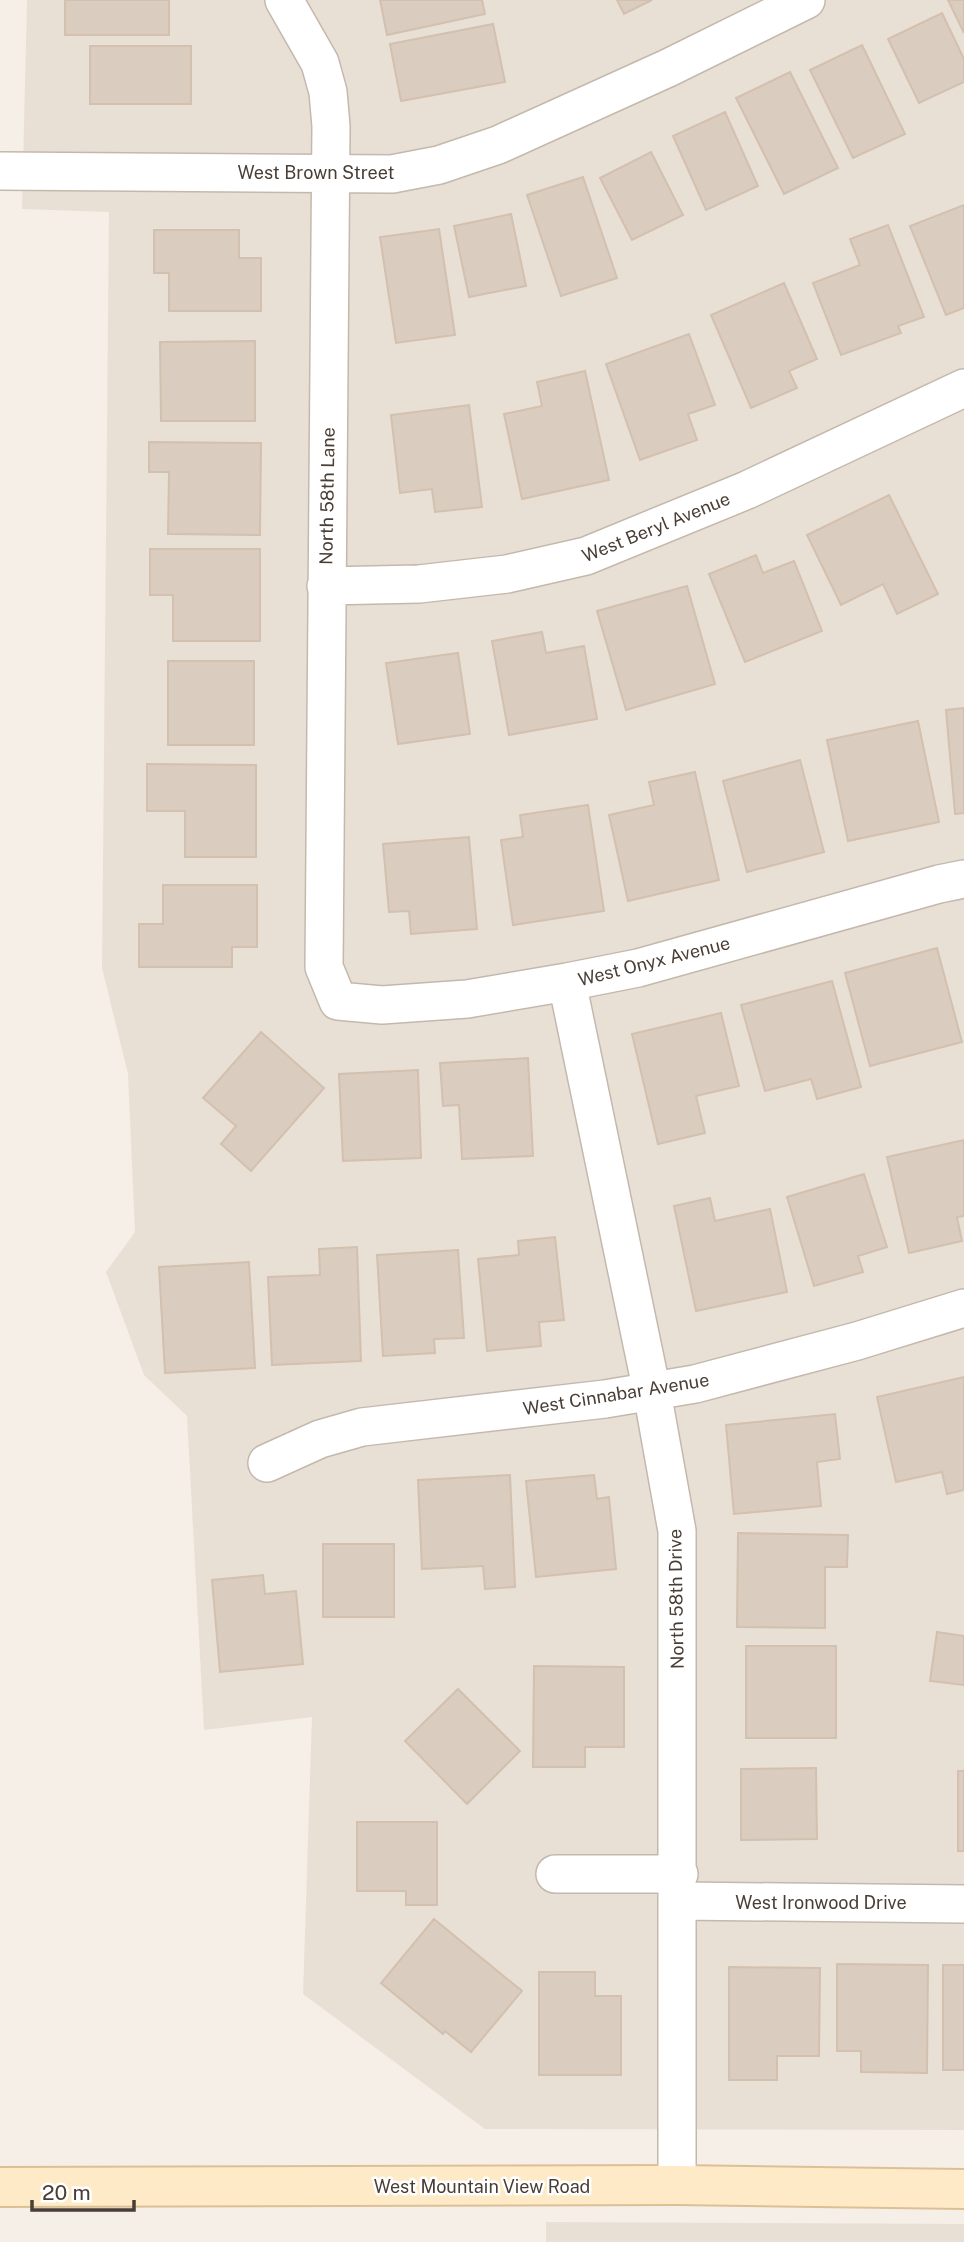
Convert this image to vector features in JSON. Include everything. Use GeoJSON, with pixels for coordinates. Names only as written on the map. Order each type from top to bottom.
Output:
{"type":"FeatureCollection","features":[{"type":"Feature","properties":{"kind":"street","name":"North 58th Lane"},"geometry":{"type":"LineString","coordinates":[[284,0],[320,63],[328,92],[331,126],[324,967],[338,1001]]}},
{"type":"Feature","properties":{"kind":"street","name":"West Brown Street"},"geometry":{"type":"LineString","coordinates":[[0,171],[392,174],[439,165],[498,145],[668,68],[793,3]]}},
{"type":"Feature","properties":{"kind":"street","name":"West Beryl Avenue"},"geometry":{"type":"LineString","coordinates":[[326,586],[419,584],[507,574],[586,556],[747,490],[964,388]]}},
{"type":"Feature","properties":{"kind":"street","name":"West Onyx Avenue"},"geometry":{"type":"LineString","coordinates":[[338,1001],[382,1005],[467,999],[567,982],[638,968],[964,879]]}},
{"type":"Feature","properties":{"kind":"street","name":"North 58th Drive"},"geometry":{"type":"LineString","coordinates":[[567,982],[652,1392],[677,1531],[677,2185]]}},
{"type":"Feature","properties":{"kind":"street","name":"West Cinnabar Avenue"},"geometry":{"type":"LineString","coordinates":[[267,1463],[320,1439],[362,1427],[606,1399],[695,1384],[795,1359],[964,1308]]}},
{"type":"Feature","properties":{"kind":"street","name":"West Ironwood Drive"},"geometry":{"type":"LineString","coordinates":[[555,1874],[679,1887],[964,1903]]}},
{"type":"Feature","properties":{"kind":"street","name":"West Mountain View Road"},"geometry":{"type":"LineString","coordinates":[[0,2187],[677,2185],[964,2189]]}},
{"type":"Feature","properties":{"kind":"shaded area"},"geometry":{"type":"Polygon","coordinates":[[[27,0],[964,0],[964,2130],[485,2129],[303,1994],[312,1717],[204,1730],[187,1416],[144,1375],[106,1272],[135,1232],[128,1074],[102,968],[109,212],[22,209],[27,0]]]}},
{"type":"Feature","properties":{"kind":"shaded area"},"geometry":{"type":"Polygon","coordinates":[[[546,2222],[964,2224],[964,2242],[546,2242],[546,2222]]]}},
{"type":"Feature","properties":{"kind":"building"},"geometry":{"type":"Polygon","coordinates":[[[65,0],[169,0],[169,35],[65,35],[65,0]]]}},
{"type":"Feature","properties":{"kind":"building"},"geometry":{"type":"Polygon","coordinates":[[[380,0],[482,0],[485,14],[387,35],[380,0]]]}},
{"type":"Feature","properties":{"kind":"building"},"geometry":{"type":"Polygon","coordinates":[[[617,0],[652,0],[624,14],[617,0]]]}},
{"type":"Feature","properties":{"kind":"building"},"geometry":{"type":"Polygon","coordinates":[[[948,0],[964,0],[964,33],[948,0]]]}},
{"type":"Feature","properties":{"kind":"building"},"geometry":{"type":"Polygon","coordinates":[[[942,13],[964,59],[964,82],[919,103],[888,39],[942,13]]]}},
{"type":"Feature","properties":{"kind":"building"},"geometry":{"type":"Polygon","coordinates":[[[493,24],[505,82],[401,101],[390,44],[493,24]]]}},
{"type":"Feature","properties":{"kind":"building"},"geometry":{"type":"Polygon","coordinates":[[[862,45],[905,134],[853,158],[810,70],[862,45]]]}},
{"type":"Feature","properties":{"kind":"building"},"geometry":{"type":"Polygon","coordinates":[[[90,46],[191,46],[191,104],[90,104],[90,46]]]}},
{"type":"Feature","properties":{"kind":"building"},"geometry":{"type":"Polygon","coordinates":[[[790,72],[838,168],[784,194],[736,98],[790,72]]]}},
{"type":"Feature","properties":{"kind":"building"},"geometry":{"type":"Polygon","coordinates":[[[725,112],[758,186],[706,210],[673,136],[725,112]]]}},
{"type":"Feature","properties":{"kind":"building"},"geometry":{"type":"Polygon","coordinates":[[[651,152],[683,215],[632,240],[600,178],[651,152]]]}},
{"type":"Feature","properties":{"kind":"building"},"geometry":{"type":"Polygon","coordinates":[[[583,177],[617,278],[561,296],[527,195],[583,177]]]}},
{"type":"Feature","properties":{"kind":"building"},"geometry":{"type":"Polygon","coordinates":[[[964,205],[964,308],[946,315],[910,226],[964,205]]]}},
{"type":"Feature","properties":{"kind":"building"},"geometry":{"type":"Polygon","coordinates":[[[511,214],[526,286],[469,297],[454,226],[511,214]]]}},
{"type":"Feature","properties":{"kind":"building"},"geometry":{"type":"Polygon","coordinates":[[[888,225],[924,317],[898,326],[901,333],[841,355],[813,283],[860,265],[850,239],[888,225]]]}},
{"type":"Feature","properties":{"kind":"building"},"geometry":{"type":"Polygon","coordinates":[[[439,229],[455,335],[396,343],[380,237],[439,229]]]}},
{"type":"Feature","properties":{"kind":"building"},"geometry":{"type":"Polygon","coordinates":[[[154,230],[239,230],[239,258],[261,258],[261,311],[169,311],[169,273],[154,273],[154,230]]]}},
{"type":"Feature","properties":{"kind":"building"},"geometry":{"type":"Polygon","coordinates":[[[784,283],[817,359],[789,371],[797,388],[751,408],[711,315],[784,283]]]}},
{"type":"Feature","properties":{"kind":"building"},"geometry":{"type":"Polygon","coordinates":[[[689,334],[715,405],[688,414],[697,440],[640,460],[606,364],[689,334]]]}},
{"type":"Feature","properties":{"kind":"building"},"geometry":{"type":"Polygon","coordinates":[[[255,341],[255,421],[161,421],[160,342],[255,341]]]}},
{"type":"Feature","properties":{"kind":"building"},"geometry":{"type":"Polygon","coordinates":[[[585,371],[609,480],[522,499],[504,414],[542,406],[537,382],[585,371]]]}},
{"type":"Feature","properties":{"kind":"building"},"geometry":{"type":"Polygon","coordinates":[[[469,405],[482,507],[435,512],[432,489],[400,493],[391,415],[469,405]]]}},
{"type":"Feature","properties":{"kind":"building"},"geometry":{"type":"Polygon","coordinates":[[[149,442],[261,443],[260,535],[168,534],[169,472],[149,472],[149,442]]]}},
{"type":"Feature","properties":{"kind":"building"},"geometry":{"type":"Polygon","coordinates":[[[889,495],[938,594],[897,614],[883,584],[841,605],[807,535],[889,495]]]}},
{"type":"Feature","properties":{"kind":"building"},"geometry":{"type":"Polygon","coordinates":[[[150,549],[260,549],[260,641],[173,641],[173,595],[150,595],[150,549]]]}},
{"type":"Feature","properties":{"kind":"building"},"geometry":{"type":"Polygon","coordinates":[[[756,555],[763,573],[794,561],[822,631],[745,662],[709,574],[756,555]]]}},
{"type":"Feature","properties":{"kind":"building"},"geometry":{"type":"Polygon","coordinates":[[[687,586],[715,684],[626,710],[597,611],[687,586]]]}},
{"type":"Feature","properties":{"kind":"building"},"geometry":{"type":"Polygon","coordinates":[[[542,632],[546,653],[584,646],[597,719],[509,735],[492,641],[542,632]]]}},
{"type":"Feature","properties":{"kind":"building"},"geometry":{"type":"Polygon","coordinates":[[[458,653],[470,734],[398,744],[386,663],[458,653]]]}},
{"type":"Feature","properties":{"kind":"building"},"geometry":{"type":"Polygon","coordinates":[[[168,661],[254,661],[254,745],[168,745],[168,661]]]}},
{"type":"Feature","properties":{"kind":"building"},"geometry":{"type":"Polygon","coordinates":[[[964,708],[964,813],[955,814],[946,710],[964,708]]]}},
{"type":"Feature","properties":{"kind":"building"},"geometry":{"type":"Polygon","coordinates":[[[918,721],[939,822],[848,841],[827,740],[918,721]]]}},
{"type":"Feature","properties":{"kind":"building"},"geometry":{"type":"Polygon","coordinates":[[[800,760],[824,852],[747,872],[723,781],[800,760]]]}},
{"type":"Feature","properties":{"kind":"building"},"geometry":{"type":"Polygon","coordinates":[[[147,764],[256,765],[256,857],[185,857],[185,811],[147,811],[147,764]]]}},
{"type":"Feature","properties":{"kind":"building"},"geometry":{"type":"Polygon","coordinates":[[[695,772],[719,880],[628,901],[609,815],[654,805],[649,782],[695,772]]]}},
{"type":"Feature","properties":{"kind":"building"},"geometry":{"type":"Polygon","coordinates":[[[588,805],[604,911],[513,925],[501,840],[523,837],[520,815],[588,805]]]}},
{"type":"Feature","properties":{"kind":"building"},"geometry":{"type":"Polygon","coordinates":[[[469,837],[477,929],[411,934],[409,911],[389,912],[383,844],[469,837]]]}},
{"type":"Feature","properties":{"kind":"building"},"geometry":{"type":"Polygon","coordinates":[[[163,885],[257,885],[257,947],[232,947],[232,967],[139,967],[139,924],[163,924],[163,885]]]}},
{"type":"Feature","properties":{"kind":"building"},"geometry":{"type":"Polygon","coordinates":[[[937,948],[962,1042],[870,1066],[845,973],[937,948]]]}},
{"type":"Feature","properties":{"kind":"building"},"geometry":{"type":"Polygon","coordinates":[[[832,981],[861,1087],[817,1099],[811,1079],[765,1091],[741,1005],[832,981]]]}},
{"type":"Feature","properties":{"kind":"building"},"geometry":{"type":"Polygon","coordinates":[[[721,1013],[739,1086],[696,1096],[705,1133],[658,1144],[632,1034],[721,1013]]]}},
{"type":"Feature","properties":{"kind":"building"},"geometry":{"type":"Polygon","coordinates":[[[261,1032],[324,1088],[251,1171],[221,1144],[236,1126],[203,1098],[261,1032]]]}},
{"type":"Feature","properties":{"kind":"building"},"geometry":{"type":"Polygon","coordinates":[[[528,1058],[533,1156],[462,1159],[459,1105],[443,1106],[440,1063],[528,1058]]]}},
{"type":"Feature","properties":{"kind":"building"},"geometry":{"type":"Polygon","coordinates":[[[418,1070],[421,1158],[343,1161],[339,1074],[418,1070]]]}},
{"type":"Feature","properties":{"kind":"building"},"geometry":{"type":"Polygon","coordinates":[[[964,1140],[964,1216],[957,1217],[962,1241],[909,1253],[887,1157],[964,1140]]]}},
{"type":"Feature","properties":{"kind":"building"},"geometry":{"type":"Polygon","coordinates":[[[864,1174],[887,1247],[858,1256],[863,1272],[814,1286],[787,1197],[864,1174]]]}},
{"type":"Feature","properties":{"kind":"building"},"geometry":{"type":"Polygon","coordinates":[[[710,1198],[715,1221],[770,1209],[787,1292],[696,1311],[674,1206],[710,1198]]]}},
{"type":"Feature","properties":{"kind":"building"},"geometry":{"type":"Polygon","coordinates":[[[555,1237],[564,1320],[539,1322],[541,1346],[487,1351],[478,1259],[519,1255],[518,1241],[555,1237]]]}},
{"type":"Feature","properties":{"kind":"building"},"geometry":{"type":"Polygon","coordinates":[[[357,1247],[361,1361],[272,1365],[268,1277],[320,1275],[319,1249],[357,1247]]]}},
{"type":"Feature","properties":{"kind":"building"},"geometry":{"type":"Polygon","coordinates":[[[458,1250],[464,1338],[434,1339],[435,1353],[383,1356],[377,1255],[458,1250]]]}},
{"type":"Feature","properties":{"kind":"building"},"geometry":{"type":"Polygon","coordinates":[[[249,1262],[255,1368],[165,1373],[159,1267],[249,1262]]]}},
{"type":"Feature","properties":{"kind":"building"},"geometry":{"type":"Polygon","coordinates":[[[964,1377],[964,1490],[947,1494],[942,1472],[896,1482],[877,1397],[964,1377]]]}},
{"type":"Feature","properties":{"kind":"building"},"geometry":{"type":"Polygon","coordinates":[[[835,1414],[840,1459],[817,1462],[821,1506],[734,1514],[726,1425],[835,1414]]]}},
{"type":"Feature","properties":{"kind":"building"},"geometry":{"type":"Polygon","coordinates":[[[510,1475],[515,1587],[485,1589],[483,1566],[422,1569],[418,1480],[510,1475]]]}},
{"type":"Feature","properties":{"kind":"building"},"geometry":{"type":"Polygon","coordinates":[[[594,1475],[597,1499],[609,1497],[616,1569],[536,1577],[526,1481],[594,1475]]]}},
{"type":"Feature","properties":{"kind":"building"},"geometry":{"type":"Polygon","coordinates":[[[738,1533],[848,1535],[847,1567],[825,1567],[825,1628],[737,1627],[738,1533]]]}},
{"type":"Feature","properties":{"kind":"building"},"geometry":{"type":"Polygon","coordinates":[[[323,1544],[394,1544],[394,1617],[323,1617],[323,1544]]]}},
{"type":"Feature","properties":{"kind":"building"},"geometry":{"type":"Polygon","coordinates":[[[263,1575],[265,1594],[296,1591],[303,1664],[220,1672],[212,1580],[263,1575]]]}},
{"type":"Feature","properties":{"kind":"building"},"geometry":{"type":"Polygon","coordinates":[[[937,1632],[964,1636],[964,1685],[930,1681],[937,1632]]]}},
{"type":"Feature","properties":{"kind":"building"},"geometry":{"type":"Polygon","coordinates":[[[746,1646],[836,1646],[836,1738],[746,1738],[746,1646]]]}},
{"type":"Feature","properties":{"kind":"building"},"geometry":{"type":"Polygon","coordinates":[[[534,1666],[624,1667],[624,1747],[585,1747],[585,1767],[533,1767],[534,1666]]]}},
{"type":"Feature","properties":{"kind":"building"},"geometry":{"type":"Polygon","coordinates":[[[458,1689],[520,1751],[467,1804],[405,1741],[458,1689]]]}},
{"type":"Feature","properties":{"kind":"building"},"geometry":{"type":"Polygon","coordinates":[[[816,1768],[817,1839],[741,1840],[741,1769],[816,1768]]]}},
{"type":"Feature","properties":{"kind":"building"},"geometry":{"type":"Polygon","coordinates":[[[958,1771],[964,1771],[964,1851],[958,1851],[958,1771]]]}},
{"type":"Feature","properties":{"kind":"building"},"geometry":{"type":"Polygon","coordinates":[[[357,1822],[437,1822],[437,1905],[406,1905],[406,1891],[357,1891],[357,1822]]]}},
{"type":"Feature","properties":{"kind":"building"},"geometry":{"type":"Polygon","coordinates":[[[434,1919],[522,1991],[471,2052],[445,2031],[443,2034],[381,1983],[434,1919]]]}},
{"type":"Feature","properties":{"kind":"building"},"geometry":{"type":"Polygon","coordinates":[[[837,1964],[928,1965],[927,2073],[861,2072],[861,2051],[837,2051],[837,1964]]]}},
{"type":"Feature","properties":{"kind":"building"},"geometry":{"type":"Polygon","coordinates":[[[943,1965],[964,1965],[964,2070],[943,2070],[943,1965]]]}},
{"type":"Feature","properties":{"kind":"building"},"geometry":{"type":"Polygon","coordinates":[[[729,1967],[820,1968],[819,2056],[777,2056],[777,2080],[729,2080],[729,1967]]]}},
{"type":"Feature","properties":{"kind":"building"},"geometry":{"type":"Polygon","coordinates":[[[539,1972],[595,1972],[595,1996],[621,1996],[621,2075],[539,2075],[539,1972]]]}}]}
